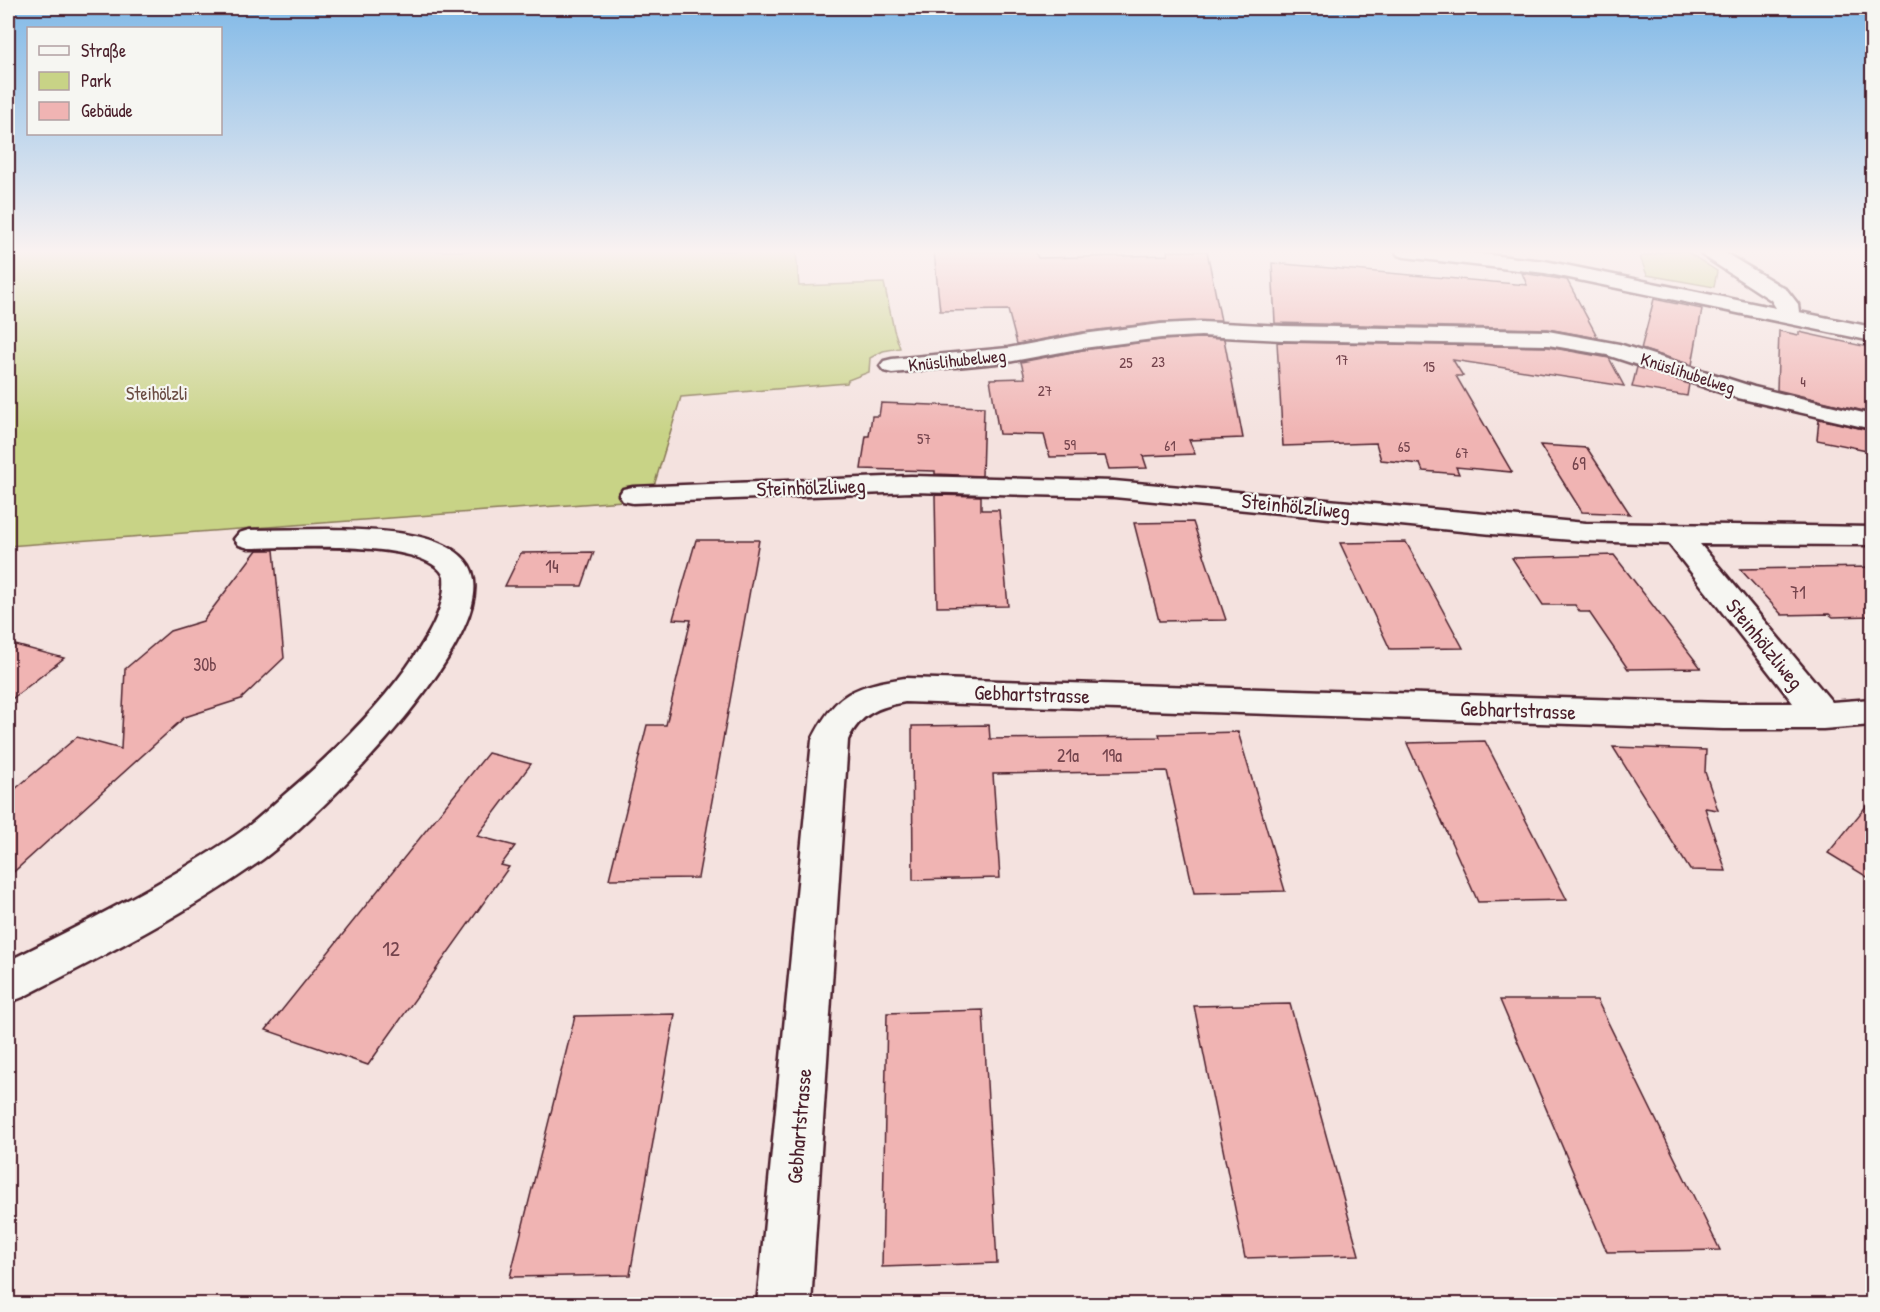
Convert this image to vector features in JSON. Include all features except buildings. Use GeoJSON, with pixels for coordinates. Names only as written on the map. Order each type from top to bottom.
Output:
{"type":"FeatureCollection","features":[{"type":"Feature","properties":{"kind":"street"},"geometry":{"type":"LineString","coordinates":[[1769,312],[1872,334]]}},
{"type":"Feature","properties":{"kind":"street","name":"Knüslihubelweg"},"geometry":{"type":"LineString","coordinates":[[892,366],[1008,355],[1083,340],[1202,329],[1283,333],[1548,338],[1611,349],[1747,393],[1872,422]]}},
{"type":"Feature","properties":{"kind":"street","name":"Steinhölzliweg"},"geometry":{"type":"LineString","coordinates":[[633,495],[648,492],[911,484],[1092,488],[1184,494],[1492,525],[1587,532],[1677,535],[1823,716]]}},
{"type":"Feature","properties":{"kind":"street"},"geometry":{"type":"LineString","coordinates":[[1677,535],[1872,536]]}},
{"type":"Feature","properties":{"kind":"street"},"geometry":{"type":"LineString","coordinates":[[8,983],[87,943],[178,892],[250,846],[359,750],[401,703],[429,661],[449,625],[458,598],[460,581],[455,567],[441,556],[422,548],[383,540],[249,538]]}},
{"type":"Feature","properties":{"kind":"street","name":"Gebhartstrasse"},"geometry":{"type":"LineString","coordinates":[[784,1305],[830,740],[839,719],[853,706],[874,695],[905,690],[1711,716],[1823,716]]}},
{"type":"Feature","properties":{"kind":"street"},"geometry":{"type":"LineString","coordinates":[[1823,716],[1872,712]]}},
{"type":"Feature","properties":{"kind":"green space","name":"Steihölzli"},"geometry":{"type":"Polygon","coordinates":[[[8,312],[890,312],[900,348],[883,351],[870,358],[869,372],[848,380],[847,383],[681,397],[650,499],[8,546],[8,312]]]}}]}
